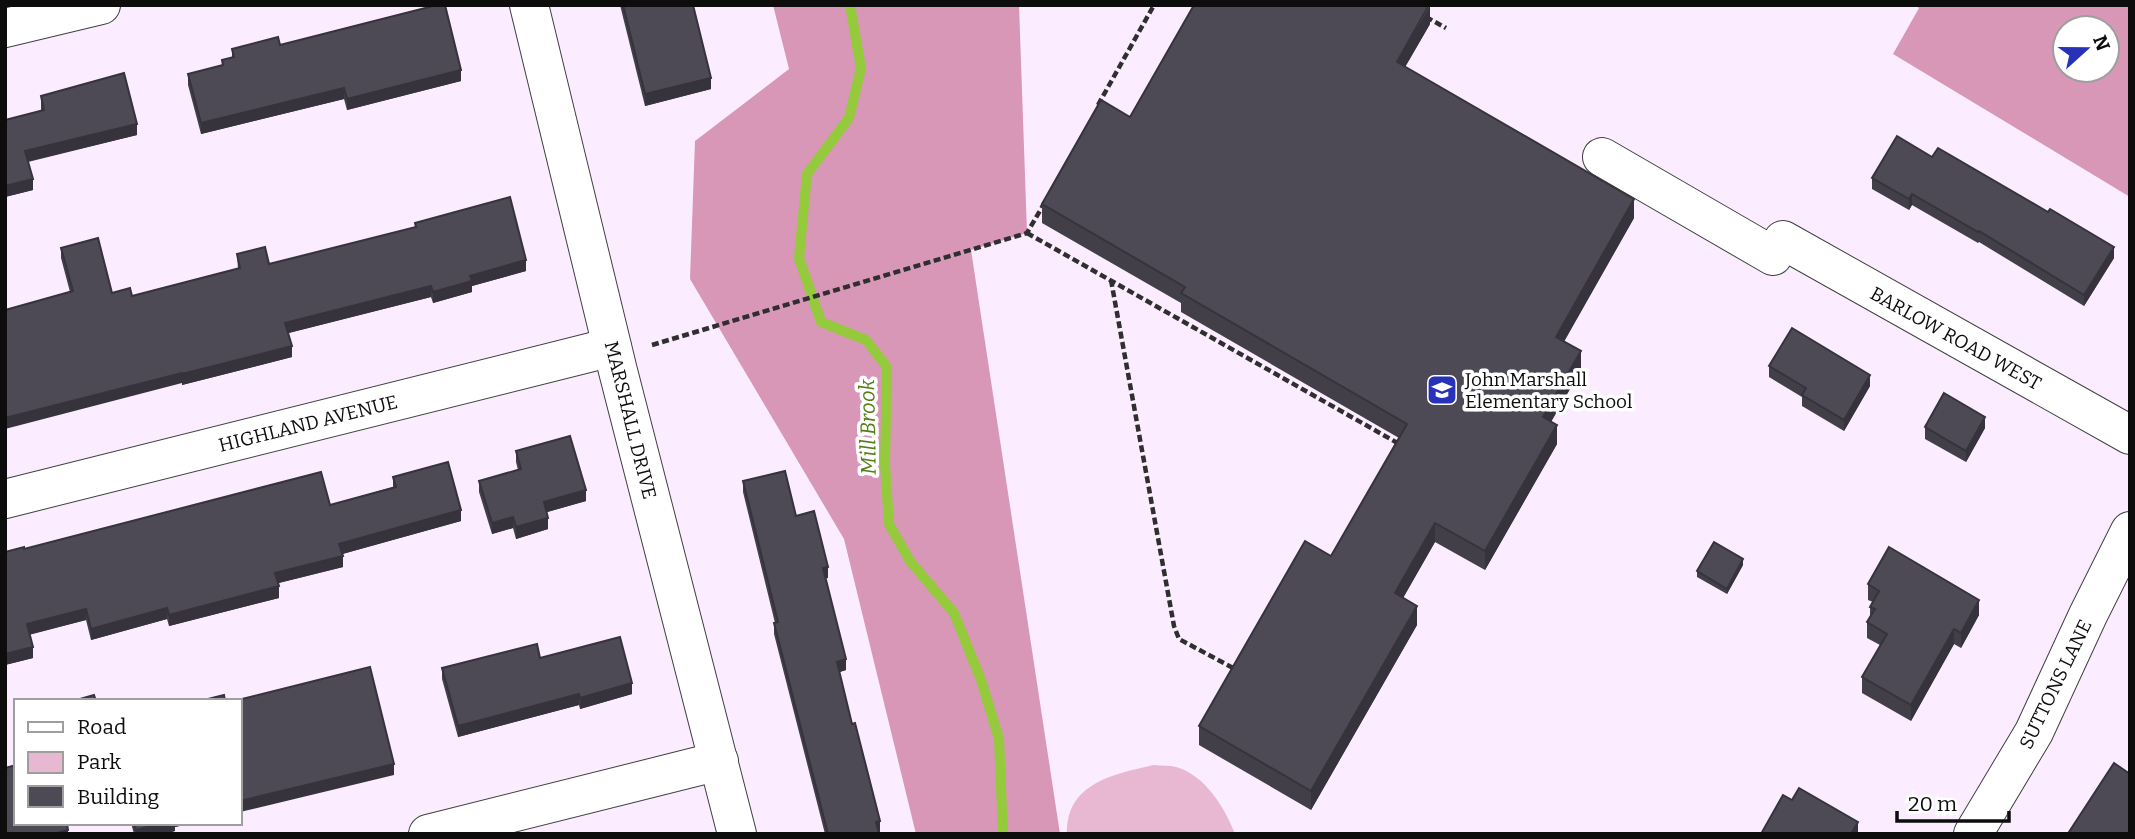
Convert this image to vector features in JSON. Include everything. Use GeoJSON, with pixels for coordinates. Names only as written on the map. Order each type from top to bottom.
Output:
{"type":"FeatureCollection","features":[{"type":"Feature","properties":{"kind":"street"},"geometry":{"type":"LineString","coordinates":[[5,28],[101,5]]}},
{"type":"Feature","properties":{"kind":"street","name":"MARSHALL DRIVE"},"geometry":{"type":"LineString","coordinates":[[529,5],[612,347],[737,834]]}},
{"type":"Feature","properties":{"kind":"street","name":"BARLOW ROAD WEST"},"geometry":{"type":"LineString","coordinates":[[1602,157],[2130,435]]}},
{"type":"Feature","properties":{"kind":"street","name":"HIGHLAND AVENUE"},"geometry":{"type":"LineString","coordinates":[[5,499],[612,347]]}},
{"type":"Feature","properties":{"kind":"street","name":"SUTTONS LANE"},"geometry":{"type":"LineString","coordinates":[[1973,834],[2034,732],[2130,531]]}},
{"type":"Feature","properties":{"kind":"street"},"geometry":{"type":"LineString","coordinates":[[428,834],[719,761]]}},
{"type":"Feature","properties":{"kind":"path"},"geometry":{"type":"LineString","coordinates":[[1094,113],[1154,5]]}},
{"type":"Feature","properties":{"kind":"path"},"geometry":{"type":"LineString","coordinates":[[1417,11],[1446,28]]}},
{"type":"Feature","properties":{"kind":"path"},"geometry":{"type":"LineString","coordinates":[[652,345],[1027,233],[1047,197]]}},
{"type":"Feature","properties":{"kind":"path"},"geometry":{"type":"LineString","coordinates":[[1027,233],[1404,447]]}},
{"type":"Feature","properties":{"kind":"path"},"geometry":{"type":"LineString","coordinates":[[1111,280],[1174,626],[1179,639],[1241,672]]}},
{"type":"Feature","properties":{"kind":"green space"},"geometry":{"type":"Polygon","coordinates":[[[1154,765],[1176,767],[1196,777],[1220,803],[1235,834],[1067,834],[1069,817],[1084,792],[1109,777],[1154,765]]]}},
{"type":"Feature","properties":{"kind":"shaded area"},"geometry":{"type":"Polygon","coordinates":[[[773,5],[1019,5],[1027,233],[971,250],[1060,834],[916,834],[844,539],[690,279],[695,141],[789,69],[773,5]]]}},
{"type":"Feature","properties":{"kind":"shaded area"},"geometry":{"type":"Polygon","coordinates":[[[1915,5],[2130,5],[2130,197],[1893,54],[1919,8],[1915,5]]]}},
{"type":"Feature","properties":{"kind":"building"},"geometry":{"type":"Polygon","coordinates":[[[445,5],[461,70],[347,99],[344,88],[201,123],[188,74],[223,65],[222,60],[234,57],[232,49],[278,37],[280,45],[445,5]]]}},
{"type":"Feature","properties":{"kind":"building"},"geometry":{"type":"Polygon","coordinates":[[[623,5],[693,5],[711,78],[645,94],[623,5]]]}},
{"type":"Feature","properties":{"kind":"building","name":"John Marshall Elementary School"},"geometry":{"type":"Polygon","coordinates":[[[1194,5],[1429,5],[1397,62],[1634,199],[1556,337],[1581,351],[1543,417],[1557,425],[1485,551],[1435,523],[1395,593],[1417,606],[1311,791],[1199,726],[1305,541],[1331,556],[1407,424],[1181,293],[1185,287],[1042,204],[1101,100],[1130,117],[1194,5]]]}},
{"type":"Feature","properties":{"kind":"building"},"geometry":{"type":"Polygon","coordinates":[[[124,73],[137,124],[25,151],[33,179],[5,186],[5,120],[44,110],[41,96],[124,73]]]}},
{"type":"Feature","properties":{"kind":"building"},"geometry":{"type":"Polygon","coordinates":[[[1897,136],[1932,157],[1938,148],[2114,247],[2084,295],[1912,194],[1909,199],[1872,178],[1897,136]]]}},
{"type":"Feature","properties":{"kind":"building"},"geometry":{"type":"Polygon","coordinates":[[[510,197],[526,260],[470,276],[472,281],[433,292],[431,286],[285,323],[292,346],[5,418],[5,310],[73,291],[61,248],[98,238],[112,293],[130,288],[132,296],[240,268],[237,254],[265,247],[269,264],[416,227],[415,223],[510,197]]]}},
{"type":"Feature","properties":{"kind":"building"},"geometry":{"type":"Polygon","coordinates":[[[1792,328],[1870,375],[1844,420],[1802,395],[1806,388],[1769,366],[1792,328]]]}},
{"type":"Feature","properties":{"kind":"building"},"geometry":{"type":"Polygon","coordinates":[[[1944,393],[1985,417],[1966,451],[1925,427],[1944,393]]]}},
{"type":"Feature","properties":{"kind":"building"},"geometry":{"type":"Polygon","coordinates":[[[570,436],[586,490],[544,502],[548,518],[516,527],[513,517],[492,523],[479,481],[521,469],[516,451],[570,436]]]}},
{"type":"Feature","properties":{"kind":"building"},"geometry":{"type":"Polygon","coordinates":[[[448,462],[461,510],[339,544],[343,556],[275,573],[279,586],[169,615],[167,608],[91,629],[86,609],[27,624],[33,647],[5,654],[5,552],[321,472],[330,505],[396,487],[393,477],[448,462]]]}},
{"type":"Feature","properties":{"kind":"building"},"geometry":{"type":"Polygon","coordinates":[[[785,471],[796,516],[814,511],[828,567],[823,568],[846,659],[837,662],[880,821],[876,822],[879,834],[828,834],[774,623],[778,622],[743,481],[785,471]]]}},
{"type":"Feature","properties":{"kind":"building"},"geometry":{"type":"Polygon","coordinates":[[[1714,542],[1743,559],[1727,589],[1697,571],[1714,542]]]}},
{"type":"Feature","properties":{"kind":"building"},"geometry":{"type":"Polygon","coordinates":[[[1889,547],[1979,600],[1961,633],[1954,629],[1911,705],[1862,677],[1887,634],[1867,622],[1875,609],[1870,607],[1879,591],[1868,584],[1889,547]]]}},
{"type":"Feature","properties":{"kind":"building"},"geometry":{"type":"Polygon","coordinates":[[[620,637],[632,683],[458,726],[442,668],[537,644],[540,658],[620,637]]]}},
{"type":"Feature","properties":{"kind":"building"},"geometry":{"type":"Polygon","coordinates":[[[370,667],[394,764],[242,801],[242,699],[370,667]]]}},
{"type":"Feature","properties":{"kind":"building"},"geometry":{"type":"Polygon","coordinates":[[[94,695],[95,699],[80,699],[94,695]]]}},
{"type":"Feature","properties":{"kind":"building"},"geometry":{"type":"Polygon","coordinates":[[[224,695],[225,699],[208,699],[224,695]]]}},
{"type":"Feature","properties":{"kind":"building"},"geometry":{"type":"Polygon","coordinates":[[[2114,763],[2130,774],[2130,834],[2072,834],[2069,832],[2114,763]]]}},
{"type":"Feature","properties":{"kind":"building"},"geometry":{"type":"Polygon","coordinates":[[[14,766],[14,825],[67,825],[68,830],[53,834],[5,834],[5,768],[14,766]]]}},
{"type":"Feature","properties":{"kind":"building"},"geometry":{"type":"Polygon","coordinates":[[[1799,788],[1858,822],[1851,834],[1761,834],[1783,795],[1792,800],[1799,788]]]}},
{"type":"Feature","properties":{"kind":"building"},"geometry":{"type":"Polygon","coordinates":[[[135,825],[155,825],[136,830],[135,825]]]}},
{"type":"Feature","properties":{"kind":"waterway","name":"Mill Brook"},"geometry":{"type":"LineString","coordinates":[[850,5],[861,68],[849,118],[807,174],[799,258],[821,322],[866,340],[887,367],[885,464],[889,524],[910,561],[954,613],[981,680],[999,739],[1003,834]]}},
{"type":"Feature","properties":{"kind":"place","name":"John Marshall Elementary School"},"geometry":{"type":"Point","coordinates":[1442,390]}}]}
